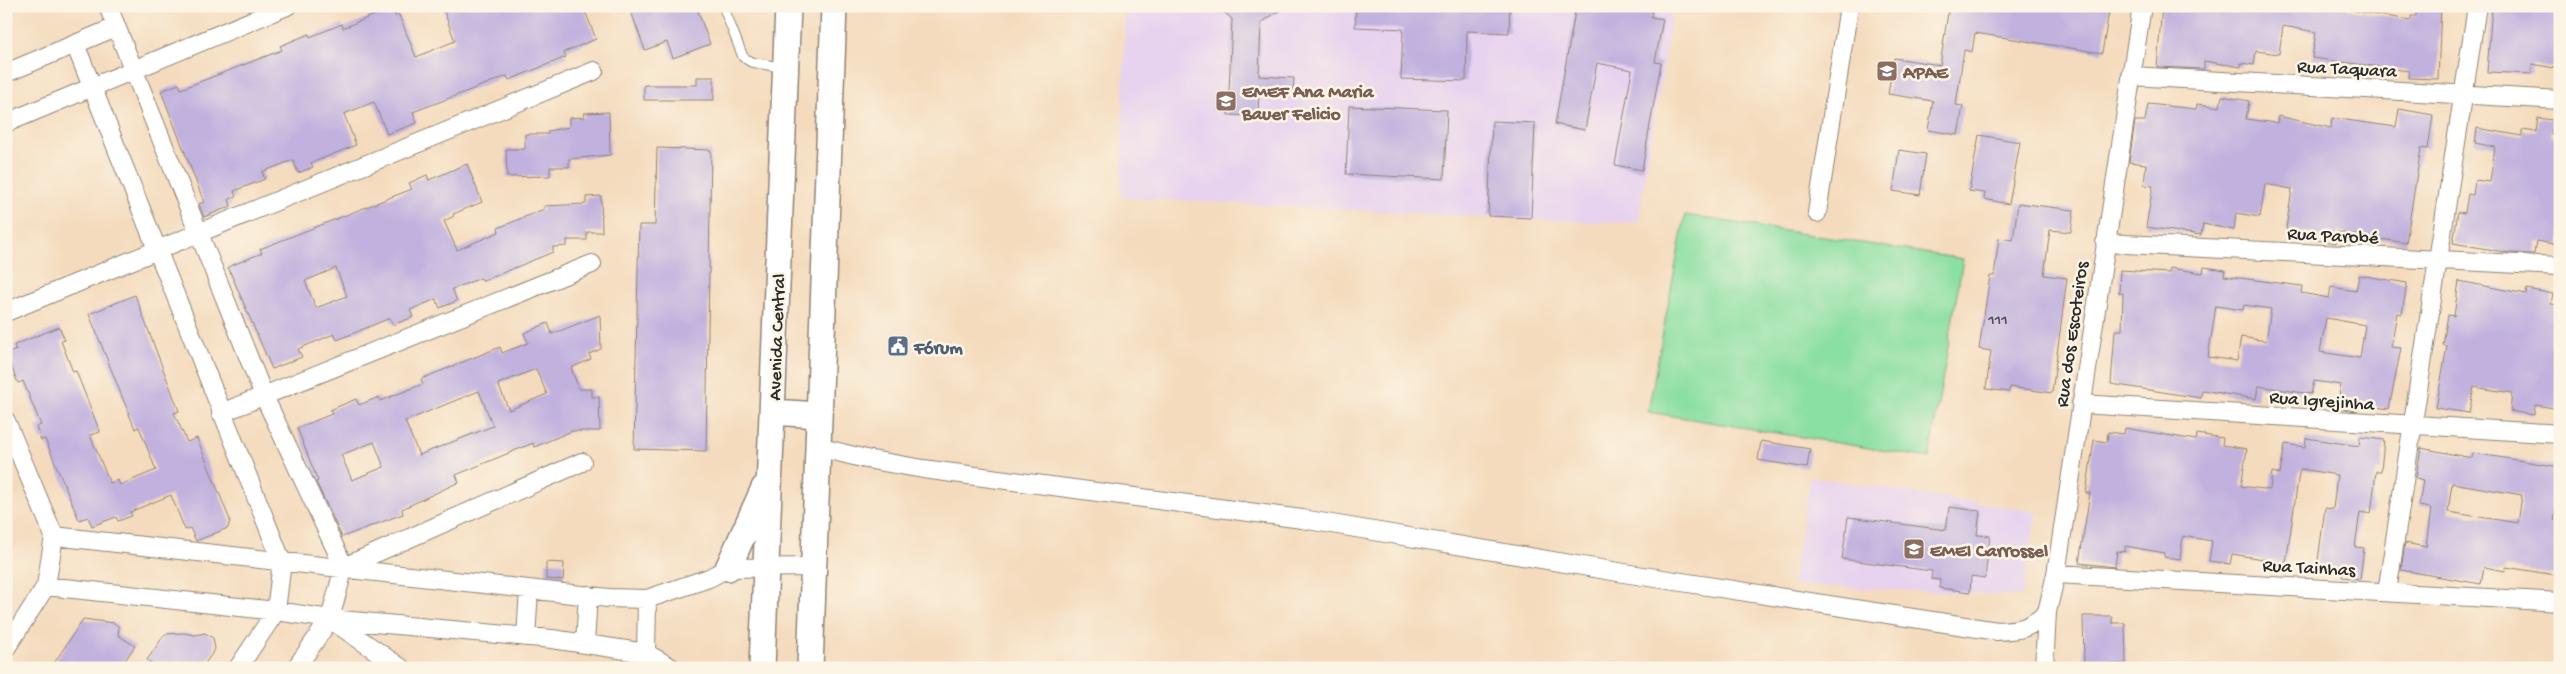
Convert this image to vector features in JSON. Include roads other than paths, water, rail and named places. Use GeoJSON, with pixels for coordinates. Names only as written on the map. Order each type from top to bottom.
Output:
{"type":"FeatureCollection","features":[{"type":"Feature","properties":{"kind":"main road","name":"Avenida Central"},"geometry":{"type":"LineString","coordinates":[[762,668],[788,6]]}},
{"type":"Feature","properties":{"kind":"main road"},"geometry":{"type":"LineString","coordinates":[[810,668],[834,6]]}},
{"type":"Feature","properties":{"kind":"main road"},"geometry":{"type":"LineString","coordinates":[[772,412],[819,415]]}},
{"type":"Feature","properties":{"kind":"main road"},"geometry":{"type":"LineString","coordinates":[[728,568],[770,476]]}},
{"type":"Feature","properties":{"kind":"street"},"geometry":{"type":"LineString","coordinates":[[108,6],[264,396],[344,567],[330,619],[296,668]]}},
{"type":"Feature","properties":{"kind":"street"},"geometry":{"type":"LineString","coordinates":[[6,123],[287,6]]}},
{"type":"Feature","properties":{"kind":"street"},"geometry":{"type":"LineString","coordinates":[[1817,213],[1849,6]]}},
{"type":"Feature","properties":{"kind":"street","name":"Rua dos Escoteiros"},"geometry":{"type":"LineString","coordinates":[[2044,668],[2047,612],[2056,574],[2142,6]]}},
{"type":"Feature","properties":{"kind":"street"},"geometry":{"type":"LineString","coordinates":[[2387,592],[2477,6]]}},
{"type":"Feature","properties":{"kind":"street"},"geometry":{"type":"LineString","coordinates":[[6,73],[116,27]]}},
{"type":"Feature","properties":{"kind":"street"},"geometry":{"type":"LineString","coordinates":[[75,44],[282,562],[276,611],[238,668]]}},
{"type":"Feature","properties":{"kind":"street"},"geometry":{"type":"LineString","coordinates":[[6,312],[594,71]]}},
{"type":"Feature","properties":{"kind":"street","name":"Rua Taquara"},"geometry":{"type":"LineString","coordinates":[[2132,76],[2560,100]]}},
{"type":"Feature","properties":{"kind":"street","name":"Rua Parobé"},"geometry":{"type":"LineString","coordinates":[[2105,243],[2560,266]]}},
{"type":"Feature","properties":{"kind":"street"},"geometry":{"type":"LineString","coordinates":[[221,413],[592,264]]}},
{"type":"Feature","properties":{"kind":"street","name":"Rua Igrejinha"},"geometry":{"type":"LineString","coordinates":[[2081,404],[2560,434]]}},
{"type":"Feature","properties":{"kind":"street"},"geometry":{"type":"LineString","coordinates":[[6,421],[54,536],[46,586],[6,648]]}},
{"type":"Feature","properties":{"kind":"street"},"geometry":{"type":"LineString","coordinates":[[818,448],[923,469],[1302,519],[1630,574],[1997,631],[2018,630],[2034,624],[2047,612]]}},
{"type":"Feature","properties":{"kind":"street"},"geometry":{"type":"LineString","coordinates":[[344,567],[582,462]]}},
{"type":"Feature","properties":{"kind":"street"},"geometry":{"type":"LineString","coordinates":[[54,536],[529,589],[647,599],[709,578],[728,568],[766,566],[814,567]]}},
{"type":"Feature","properties":{"kind":"street","name":"Rua Tainhas"},"geometry":{"type":"LineString","coordinates":[[2056,574],[2560,602]]}},
{"type":"Feature","properties":{"kind":"street"},"geometry":{"type":"LineString","coordinates":[[46,586],[276,611],[330,619],[585,644],[646,653],[672,668]]}},
{"type":"Feature","properties":{"kind":"street"},"geometry":{"type":"LineString","coordinates":[[526,637],[529,589]]}},
{"type":"Feature","properties":{"kind":"street"},"geometry":{"type":"LineString","coordinates":[[585,644],[588,595]]}},
{"type":"Feature","properties":{"kind":"street"},"geometry":{"type":"LineString","coordinates":[[646,653],[647,599]]}},
{"type":"Feature","properties":{"kind":"street"},"geometry":{"type":"LineString","coordinates":[[330,619],[401,668]]}},
{"type":"Feature","properties":{"kind":"lane"},"geometry":{"type":"LineString","coordinates":[[724,6],[743,57],[751,62],[785,68]]}},
{"type":"Feature","properties":{"kind":"place","name":"APAE"},"geometry":{"type":"Point","coordinates":[1887,71]}},
{"type":"Feature","properties":{"kind":"place","name":"EMEF Ana Maria Bauer Felicio"},"geometry":{"type":"Point","coordinates":[1226,101]}},
{"type":"Feature","properties":{"kind":"place","name":"Fórum"},"geometry":{"type":"Point","coordinates":[898,346]}},
{"type":"Feature","properties":{"kind":"place","name":"EMEI Carrossel"},"geometry":{"type":"Point","coordinates":[1914,549]}}]}
